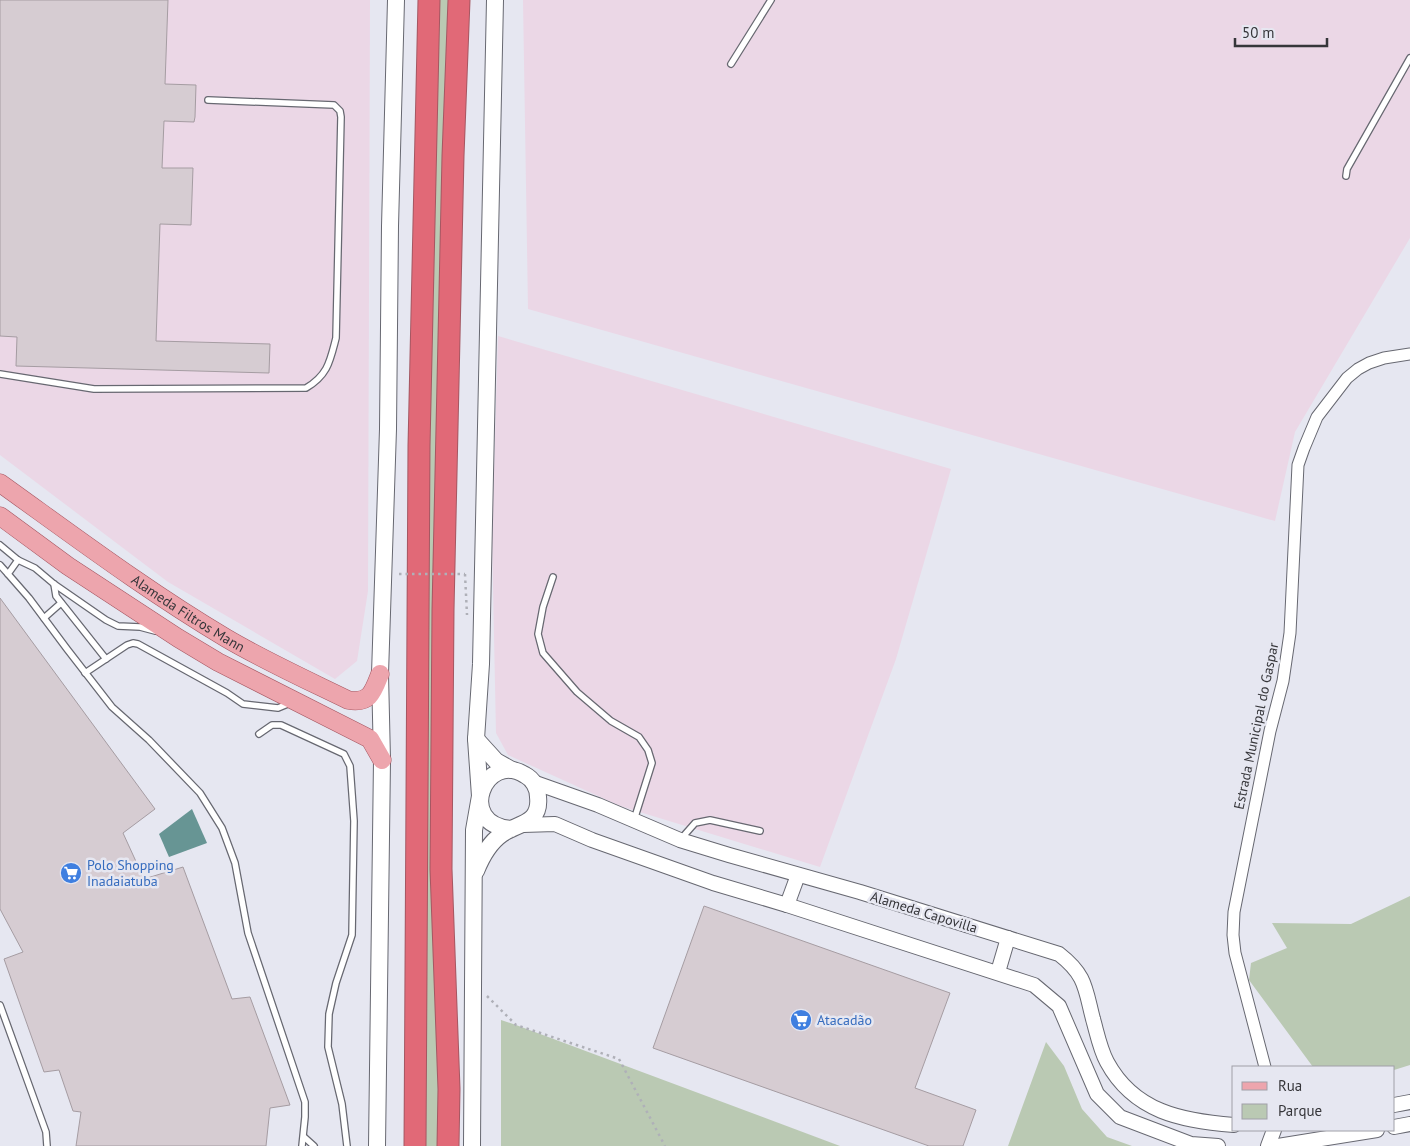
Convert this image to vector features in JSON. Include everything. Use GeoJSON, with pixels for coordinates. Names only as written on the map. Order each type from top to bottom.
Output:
{"type":"FeatureCollection","features":[{"type":"Feature","properties":{"kind":"highway"},"geometry":{"type":"LineString","coordinates":[[415,1146],[418,486],[429,0]]}},
{"type":"Feature","properties":{"kind":"highway"},"geometry":{"type":"LineString","coordinates":[[448,1146],[449,1089],[442,869],[443,610],[453,156],[459,0]]}},
{"type":"Feature","properties":{"kind":"main road"},"geometry":{"type":"LineString","coordinates":[[378,1146],[382,760],[380,674],[388,429],[390,226],[396,0]]}},
{"type":"Feature","properties":{"kind":"main road"},"geometry":{"type":"LineString","coordinates":[[495,0],[481,654],[476,739],[480,805],[488,820],[495,825],[517,827]]}},
{"type":"Feature","properties":{"kind":"main road","name":"Alameda Filtros Mann"},"geometry":{"type":"LineString","coordinates":[[0,482],[141,585],[227,638],[348,700],[358,702],[366,699],[373,692],[380,674]]}},
{"type":"Feature","properties":{"kind":"main road","name":"Alameda Filtros Mann"},"geometry":{"type":"LineString","coordinates":[[0,516],[68,566],[178,638],[218,662],[370,739],[382,760]]}},
{"type":"Feature","properties":{"kind":"main road"},"geometry":{"type":"LineString","coordinates":[[68,566],[84,544]]}},
{"type":"Feature","properties":{"kind":"main road"},"geometry":{"type":"LineString","coordinates":[[218,662],[227,638]]}},
{"type":"Feature","properties":{"kind":"main road"},"geometry":{"type":"LineString","coordinates":[[473,877],[490,845],[501,835],[517,827],[535,814],[538,806],[537,789],[533,782],[527,776],[496,761],[476,739]]}},
{"type":"Feature","properties":{"kind":"main road"},"geometry":{"type":"LineString","coordinates":[[472,1146],[474,830],[482,788],[487,780],[503,770],[512,770]]}},
{"type":"Feature","properties":{"kind":"street","name":"Estrada Municipal do Gaspar"},"geometry":{"type":"LineString","coordinates":[[1265,1066],[1235,953],[1233,935],[1234,912],[1270,730],[1283,681],[1290,633],[1298,465],[1317,417],[1347,378],[1369,363],[1384,358],[1410,354]]}},
{"type":"Feature","properties":{"kind":"street","name":"Alameda Capovilla"},"geometry":{"type":"LineString","coordinates":[[533,782],[598,805],[680,840],[1059,954],[1067,960],[1082,979],[1088,991],[1101,1048],[1107,1063],[1119,1080],[1132,1093],[1158,1111],[1194,1121],[1232,1124]]}},
{"type":"Feature","properties":{"kind":"street"},"geometry":{"type":"LineString","coordinates":[[517,827],[534,824],[555,824],[592,840],[704,880],[1034,984],[1060,1006],[1080,1059],[1097,1094],[1120,1117],[1191,1144],[1218,1146]]}},
{"type":"Feature","properties":{"kind":"street"},"geometry":{"type":"LineString","coordinates":[[788,905],[798,875]]}},
{"type":"Feature","properties":{"kind":"street"},"geometry":{"type":"LineString","coordinates":[[998,972],[1008,938]]}},
{"type":"Feature","properties":{"kind":"street"},"geometry":{"type":"LineString","coordinates":[[1191,1144],[1194,1121]]}},
{"type":"Feature","properties":{"kind":"street"},"geometry":{"type":"LineString","coordinates":[[1395,1127],[1410,1124]]}},
{"type":"Feature","properties":{"kind":"street"},"geometry":{"type":"LineString","coordinates":[[1268,1146],[1274,1131]]}},
{"type":"Feature","properties":{"kind":"street"},"geometry":{"type":"LineString","coordinates":[[1278,1146],[1371,1131]]}},
{"type":"Feature","properties":{"kind":"lane"},"geometry":{"type":"LineString","coordinates":[[731,64],[771,0]]}},
{"type":"Feature","properties":{"kind":"lane"},"geometry":{"type":"LineString","coordinates":[[1346,176],[1346,169],[1410,58]]}},
{"type":"Feature","properties":{"kind":"lane"},"geometry":{"type":"LineString","coordinates":[[0,374],[94,389],[306,388],[317,382],[328,367],[336,338],[342,117],[340,111],[334,105],[208,100]]}},
{"type":"Feature","properties":{"kind":"lane"},"geometry":{"type":"LineString","coordinates":[[0,545],[18,560],[35,568],[54,584],[106,620],[118,626],[140,627],[178,638]]}},
{"type":"Feature","properties":{"kind":"lane"},"geometry":{"type":"LineString","coordinates":[[8,574],[18,560]]}},
{"type":"Feature","properties":{"kind":"lane"},"geometry":{"type":"LineString","coordinates":[[0,565],[30,598],[112,707],[149,740],[200,793],[222,828],[235,863],[248,933],[305,1102],[302,1146]]}},
{"type":"Feature","properties":{"kind":"lane"},"geometry":{"type":"LineString","coordinates":[[553,577],[543,607],[538,634],[543,653],[577,692],[611,720],[639,737],[648,750],[652,762],[634,820]]}},
{"type":"Feature","properties":{"kind":"lane"},"geometry":{"type":"LineString","coordinates":[[54,584],[56,596],[106,659]]}},
{"type":"Feature","properties":{"kind":"lane"},"geometry":{"type":"LineString","coordinates":[[44,618],[61,603]]}},
{"type":"Feature","properties":{"kind":"lane"},"geometry":{"type":"LineString","coordinates":[[85,672],[133,643],[138,644],[244,704],[278,708],[294,701]]}},
{"type":"Feature","properties":{"kind":"lane"},"geometry":{"type":"LineString","coordinates":[[259,734],[272,725],[281,724],[344,754],[350,766],[354,821],[352,935],[336,983],[329,1014],[328,1047],[342,1104],[347,1146]]}},
{"type":"Feature","properties":{"kind":"lane"},"geometry":{"type":"LineString","coordinates":[[680,840],[695,823],[710,820],[760,831]]}},
{"type":"Feature","properties":{"kind":"lane"},"geometry":{"type":"LineString","coordinates":[[0,1005],[46,1132],[47,1146]]}},
{"type":"Feature","properties":{"kind":"lane"},"geometry":{"type":"LineString","coordinates":[[304,1137],[314,1146]]}},
{"type":"Feature","properties":{"kind":"path"},"geometry":{"type":"LineString","coordinates":[[399,574],[465,574]]}},
{"type":"Feature","properties":{"kind":"path"},"geometry":{"type":"LineString","coordinates":[[473,982],[516,1025],[619,1059],[665,1146]]}},
{"type":"Feature","properties":{"kind":"shaded area"},"geometry":{"type":"Polygon","coordinates":[[[0,0],[370,0],[368,591],[357,661],[335,679],[168,582],[0,455],[0,0]]]}},
{"type":"Feature","properties":{"kind":"shaded area"},"geometry":{"type":"Polygon","coordinates":[[[523,0],[1410,0],[1410,238],[1295,432],[1275,521],[528,309],[523,0]]]}},
{"type":"Feature","properties":{"kind":"shaded area"},"geometry":{"type":"Polygon","coordinates":[[[498,336],[951,469],[896,659],[820,867],[620,806],[508,755],[496,733],[492,538],[498,336]]]}},
{"type":"Feature","properties":{"kind":"shaded area"},"geometry":{"type":"Polygon","coordinates":[[[192,809],[207,843],[169,857],[159,834],[192,809]]]}},
{"type":"Feature","properties":{"kind":"green space"},"geometry":{"type":"Polygon","coordinates":[[[436,0],[451,0],[440,1146],[423,1146],[423,541],[436,0]]]}},
{"type":"Feature","properties":{"kind":"green space"},"geometry":{"type":"Polygon","coordinates":[[[1410,896],[1410,1065],[1395,1070],[1395,1066],[1312,1066],[1249,980],[1251,963],[1287,948],[1272,923],[1351,924],[1410,896]]]}},
{"type":"Feature","properties":{"kind":"green space"},"geometry":{"type":"Polygon","coordinates":[[[501,1020],[516,1025],[840,1146],[501,1146],[501,1020]]]}},
{"type":"Feature","properties":{"kind":"green space"},"geometry":{"type":"Polygon","coordinates":[[[1046,1042],[1064,1066],[1082,1109],[1107,1137],[1132,1146],[1008,1146],[1046,1042]]]}},
{"type":"Feature","properties":{"kind":"building"},"geometry":{"type":"Polygon","coordinates":[[[0,0],[168,0],[165,84],[196,85],[195,117],[194,122],[164,121],[162,168],[193,168],[191,225],[160,224],[156,341],[270,344],[269,373],[16,366],[17,337],[0,336],[0,0]]]}},
{"type":"Feature","properties":{"kind":"building","name":"Polo Shopping Inadaiatuba"},"geometry":{"type":"Polygon","coordinates":[[[0,598],[155,809],[123,833],[144,879],[183,867],[232,999],[250,997],[290,1105],[270,1108],[266,1146],[76,1146],[81,1112],[73,1111],[59,1070],[44,1072],[4,959],[23,952],[0,909],[0,598]]]}},
{"type":"Feature","properties":{"kind":"building","name":"Atacadão"},"geometry":{"type":"Polygon","coordinates":[[[704,906],[950,993],[915,1088],[976,1110],[963,1146],[929,1146],[653,1048],[704,906]]]}},
{"type":"Feature","properties":{"kind":"place","name":"Polo Shopping Inadaiatuba"},"geometry":{"type":"Point","coordinates":[71,873]}},
{"type":"Feature","properties":{"kind":"place","name":"Atacadão"},"geometry":{"type":"Point","coordinates":[801,1020]}}]}
